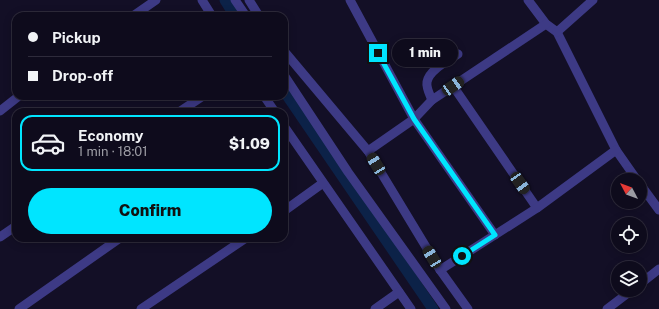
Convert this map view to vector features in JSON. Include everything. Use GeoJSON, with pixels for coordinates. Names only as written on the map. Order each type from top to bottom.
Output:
{"type":"FeatureCollection","features":[{"type":"Feature","properties":{"kind":"street"},"geometry":{"type":"LineString","coordinates":[[139,12],[156,0]]}},
{"type":"Feature","properties":{"kind":"street"},"geometry":{"type":"LineString","coordinates":[[202,0],[210,12]]}},
{"type":"Feature","properties":{"kind":"street"},"geometry":{"type":"LineString","coordinates":[[235,0],[243,12]]}},
{"type":"Feature","properties":{"kind":"street"},"geometry":{"type":"LineString","coordinates":[[350,0],[414,119],[495,235]]}},
{"type":"Feature","properties":{"kind":"street"},"geometry":{"type":"LineString","coordinates":[[528,0],[546,24],[557,32],[616,150],[632,173]]}},
{"type":"Feature","properties":{"kind":"street"},"geometry":{"type":"LineString","coordinates":[[557,32],[593,0]]}},
{"type":"Feature","properties":{"kind":"street"},"geometry":{"type":"LineString","coordinates":[[252,1],[257,12]]}},
{"type":"Feature","properties":{"kind":"street"},"geometry":{"type":"LineString","coordinates":[[368,151],[414,119],[432,100],[546,24]]}},
{"type":"Feature","properties":{"kind":"street"},"geometry":{"type":"LineString","coordinates":[[432,100],[427,87],[427,80],[431,74],[458,54]]}},
{"type":"Feature","properties":{"kind":"street"},"geometry":{"type":"LineString","coordinates":[[288,56],[368,151],[440,270],[468,309]]}},
{"type":"Feature","properties":{"kind":"street"},"geometry":{"type":"LineString","coordinates":[[288,81],[348,172],[446,309]]}},
{"type":"Feature","properties":{"kind":"street"},"geometry":{"type":"LineString","coordinates":[[453,86],[537,208]]}},
{"type":"Feature","properties":{"kind":"street"},"geometry":{"type":"LineString","coordinates":[[0,111],[14,100]]}},
{"type":"Feature","properties":{"kind":"street"},"geometry":{"type":"LineString","coordinates":[[186,108],[197,100]]}},
{"type":"Feature","properties":{"kind":"street"},"geometry":{"type":"LineString","coordinates":[[288,132],[411,309]]}},
{"type":"Feature","properties":{"kind":"street"},"geometry":{"type":"LineString","coordinates":[[440,270],[537,208],[616,150]]}},
{"type":"Feature","properties":{"kind":"street"},"geometry":{"type":"LineString","coordinates":[[288,208],[323,183]]}},
{"type":"Feature","properties":{"kind":"street"},"geometry":{"type":"LineString","coordinates":[[647,194],[659,210]]}},
{"type":"Feature","properties":{"kind":"street"},"geometry":{"type":"LineString","coordinates":[[0,237],[12,229]]}},
{"type":"Feature","properties":{"kind":"street"},"geometry":{"type":"LineString","coordinates":[[19,309],[114,242]]}},
{"type":"Feature","properties":{"kind":"street"},"geometry":{"type":"LineString","coordinates":[[141,309],[240,242]]}},
{"type":"Feature","properties":{"kind":"street"},"geometry":{"type":"LineString","coordinates":[[647,278],[659,269]]}},
{"type":"Feature","properties":{"kind":"street"},"geometry":{"type":"LineString","coordinates":[[375,309],[399,292]]}},
{"type":"Feature","properties":{"kind":"street"},"geometry":{"type":"LineString","coordinates":[[606,309],[622,297]]}},
{"type":"Feature","properties":{"kind":"waterway"},"geometry":{"type":"LineString","coordinates":[[225,0],[232,12]]}},
{"type":"Feature","properties":{"kind":"waterway"},"geometry":{"type":"LineString","coordinates":[[288,97],[433,309]]}},
{"type":"Feature","properties":{"kind":"route"},"geometry":{"type":"LineString","coordinates":[[378,53],[414,119],[495,235],[462,256]]}}]}
